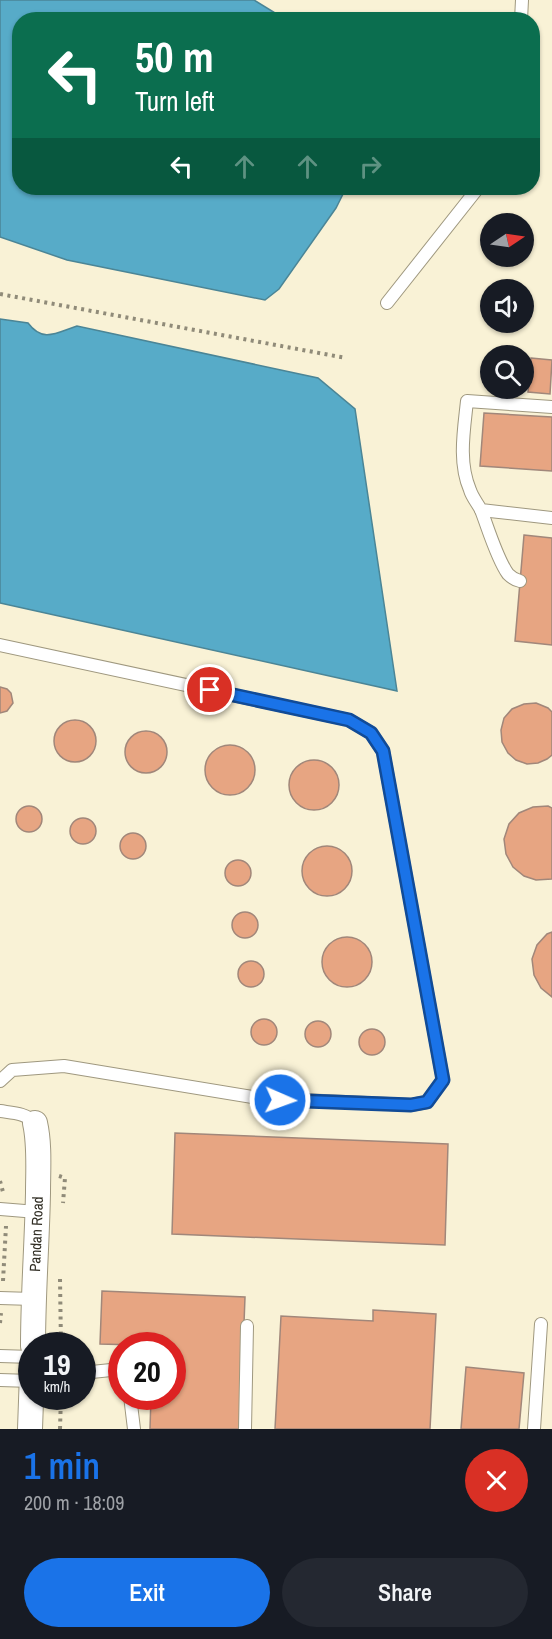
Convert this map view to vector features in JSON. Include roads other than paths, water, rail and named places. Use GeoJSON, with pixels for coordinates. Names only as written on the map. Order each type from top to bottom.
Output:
{"type":"FeatureCollection","features":[{"type":"Feature","properties":{"kind":"street","name":"Pandan Road"},"geometry":{"type":"LineString","coordinates":[[33,1332],[37,1212],[35,1123]]}},
{"type":"Feature","properties":{"kind":"street"},"geometry":{"type":"LineString","coordinates":[[30,1410],[30,1429]]}},
{"type":"Feature","properties":{"kind":"lane"},"geometry":{"type":"LineString","coordinates":[[387,303],[472,195]]}},
{"type":"Feature","properties":{"kind":"lane"},"geometry":{"type":"LineString","coordinates":[[520,580],[514,579],[507,573],[481,510],[470,490],[464,468],[463,439],[467,400],[552,407]]}},
{"type":"Feature","properties":{"kind":"lane"},"geometry":{"type":"LineString","coordinates":[[481,510],[552,518]]}},
{"type":"Feature","properties":{"kind":"lane"},"geometry":{"type":"LineString","coordinates":[[0,645],[349,720],[371,733],[383,751],[443,1080],[427,1102],[411,1105],[258,1098],[64,1066],[12,1070],[0,1081]]}},
{"type":"Feature","properties":{"kind":"lane"},"geometry":{"type":"LineString","coordinates":[[0,1111],[21,1114],[35,1123]]}},
{"type":"Feature","properties":{"kind":"lane"},"geometry":{"type":"LineString","coordinates":[[3,1210],[37,1212]]}},
{"type":"Feature","properties":{"kind":"lane"},"geometry":{"type":"LineString","coordinates":[[1,1298],[33,1299]]}},
{"type":"Feature","properties":{"kind":"lane"},"geometry":{"type":"LineString","coordinates":[[534,1429],[541,1324]]}},
{"type":"Feature","properties":{"kind":"lane"},"geometry":{"type":"LineString","coordinates":[[244,1429],[247,1326]]}},
{"type":"Feature","properties":{"kind":"lane"},"geometry":{"type":"LineString","coordinates":[[0,1356],[18,1357]]}},
{"type":"Feature","properties":{"kind":"lane"},"geometry":{"type":"LineString","coordinates":[[0,1380],[18,1378]]}},
{"type":"Feature","properties":{"kind":"lane"},"geometry":{"type":"LineString","coordinates":[[132,1410],[134,1429]]}},
{"type":"Feature","properties":{"kind":"water"},"geometry":{"type":"Polygon","coordinates":[[[0,0],[254,0],[274,12],[12,12],[12,195],[342,195],[336,208],[279,289],[265,300],[67,260],[0,237],[0,0]]]}},
{"type":"Feature","properties":{"kind":"water"},"geometry":{"type":"Polygon","coordinates":[[[0,319],[28,323],[39,333],[45,335],[77,326],[318,378],[355,409],[397,691],[0,603],[0,319]]]}}]}
